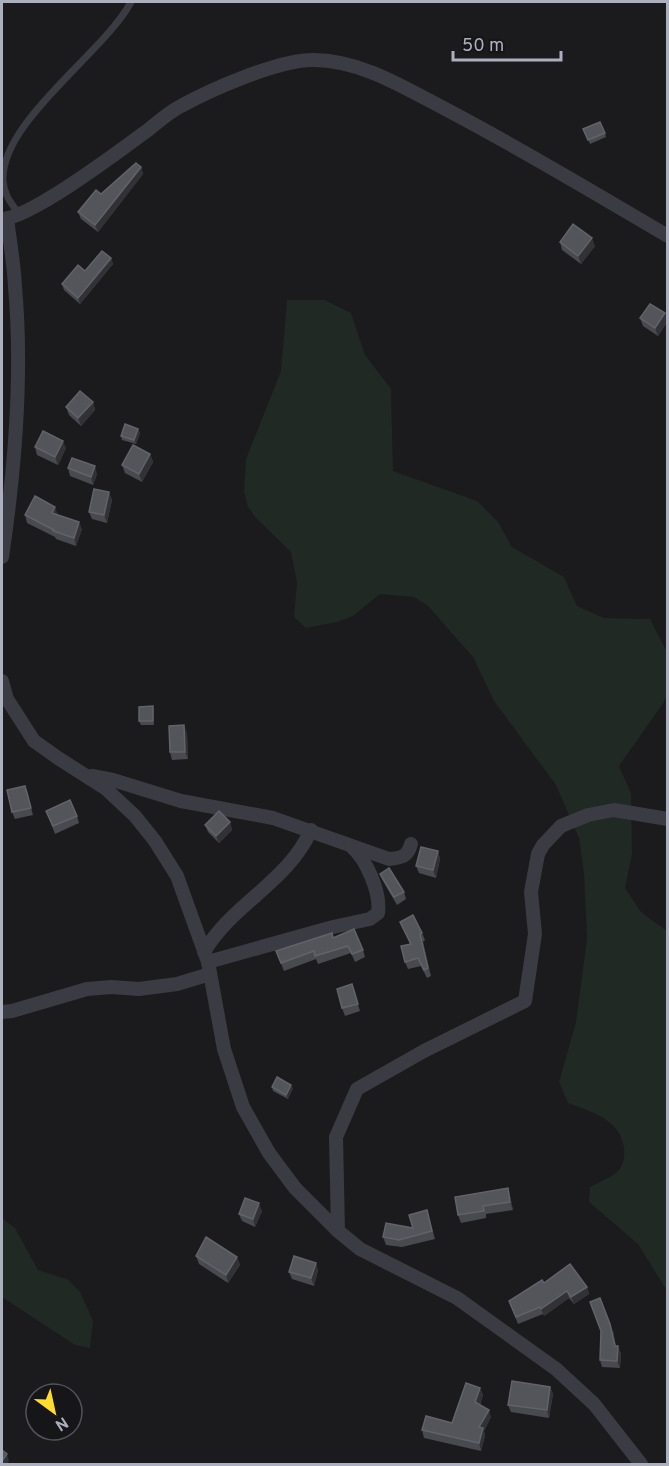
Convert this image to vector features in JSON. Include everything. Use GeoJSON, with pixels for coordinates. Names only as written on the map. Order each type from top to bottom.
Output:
{"type":"FeatureCollection","features":[{"type":"Feature","properties":{"kind":"street"},"geometry":{"type":"LineString","coordinates":[[2,557],[11,480],[17,348],[9,217],[39,204],[106,161],[179,107],[270,68],[311,60],[343,63],[392,81],[516,146],[668,236]]}},
{"type":"Feature","properties":{"kind":"street"},"geometry":{"type":"LineString","coordinates":[[2,681],[8,699],[34,741],[105,788],[135,816],[155,841],[177,876],[207,963],[224,1049],[243,1107],[269,1153],[294,1188],[360,1249],[457,1298],[556,1369],[594,1404],[641,1464]]}},
{"type":"Feature","properties":{"kind":"street"},"geometry":{"type":"LineString","coordinates":[[85,775],[113,780],[181,801],[273,818],[389,859],[402,858],[409,852],[411,844]]}},
{"type":"Feature","properties":{"kind":"street"},"geometry":{"type":"LineString","coordinates":[[338,1231],[336,1137],[357,1089],[424,1051],[525,1001],[535,934],[532,885],[538,854],[543,845],[561,826],[588,815],[614,810],[668,819]]}},
{"type":"Feature","properties":{"kind":"street"},"geometry":{"type":"LineString","coordinates":[[207,963],[214,934],[285,868],[301,849],[311,830]]}},
{"type":"Feature","properties":{"kind":"street"},"geometry":{"type":"LineString","coordinates":[[2,1012],[87,989],[111,987],[139,989],[177,984],[207,963],[333,927],[370,919],[378,913],[379,904],[372,879],[358,852],[349,844]]}},
{"type":"Feature","properties":{"kind":"lane"},"geometry":{"type":"LineString","coordinates":[[9,217],[3,182],[4,166],[16,139],[35,111],[107,35],[131,2]]}},
{"type":"Feature","properties":{"kind":"shaded area"},"geometry":{"type":"Polygon","coordinates":[[[287,300],[325,300],[351,313],[365,355],[391,389],[393,471],[477,501],[498,522],[512,547],[564,577],[577,606],[604,618],[650,619],[667,652],[667,694],[664,702],[619,766],[631,793],[632,854],[625,888],[641,912],[667,931],[667,1291],[638,1244],[589,1202],[590,1187],[613,1175],[622,1165],[624,1151],[617,1130],[603,1118],[568,1103],[559,1082],[576,1022],[587,938],[584,873],[579,838],[556,785],[494,701],[473,657],[428,606],[414,597],[380,594],[353,616],[337,622],[306,628],[294,617],[297,583],[291,552],[248,507],[244,491],[246,459],[281,371],[287,300]]]}},
{"type":"Feature","properties":{"kind":"shaded area"},"geometry":{"type":"Polygon","coordinates":[[[2,1218],[15,1228],[38,1270],[69,1280],[80,1292],[93,1321],[90,1348],[75,1345],[2,1297],[2,1218]]]}},
{"type":"Feature","properties":{"kind":"building"},"geometry":{"type":"Polygon","coordinates":[[[600,122],[605,133],[588,140],[583,129],[600,122]]]}},
{"type":"Feature","properties":{"kind":"building"},"geometry":{"type":"Polygon","coordinates":[[[136,163],[141,167],[95,225],[78,212],[96,190],[101,194],[136,163]]]}},
{"type":"Feature","properties":{"kind":"building"},"geometry":{"type":"Polygon","coordinates":[[[573,224],[592,238],[578,256],[560,242],[573,224]]]}},
{"type":"Feature","properties":{"kind":"building"},"geometry":{"type":"Polygon","coordinates":[[[102,251],[111,258],[78,298],[62,284],[78,265],[85,271],[102,251]]]}},
{"type":"Feature","properties":{"kind":"building"},"geometry":{"type":"Polygon","coordinates":[[[650,304],[665,313],[655,328],[640,318],[650,304]]]}},
{"type":"Feature","properties":{"kind":"building"},"geometry":{"type":"Polygon","coordinates":[[[80,391],[93,402],[78,418],[66,407],[80,391]]]}},
{"type":"Feature","properties":{"kind":"building"},"geometry":{"type":"Polygon","coordinates":[[[125,424],[138,429],[134,440],[121,436],[125,424]]]}},
{"type":"Feature","properties":{"kind":"building"},"geometry":{"type":"Polygon","coordinates":[[[43,431],[63,441],[55,457],[35,447],[43,431]]]}},
{"type":"Feature","properties":{"kind":"building"},"geometry":{"type":"Polygon","coordinates":[[[133,445],[150,454],[139,474],[122,465],[133,445]]]}},
{"type":"Feature","properties":{"kind":"building"},"geometry":{"type":"Polygon","coordinates":[[[72,458],[95,466],[91,477],[68,468],[72,458]]]}},
{"type":"Feature","properties":{"kind":"building"},"geometry":{"type":"Polygon","coordinates":[[[94,489],[109,492],[104,515],[89,512],[94,489]]]}},
{"type":"Feature","properties":{"kind":"building"},"geometry":{"type":"Polygon","coordinates":[[[35,496],[55,507],[52,513],[79,522],[74,538],[53,531],[25,515],[35,496]]]}},
{"type":"Feature","properties":{"kind":"building"},"geometry":{"type":"Polygon","coordinates":[[[153,706],[153,721],[139,721],[139,707],[153,706]]]}},
{"type":"Feature","properties":{"kind":"building"},"geometry":{"type":"Polygon","coordinates":[[[184,725],[185,752],[170,752],[169,726],[184,725]]]}},
{"type":"Feature","properties":{"kind":"building"},"geometry":{"type":"Polygon","coordinates":[[[25,786],[31,808],[12,812],[7,790],[25,786]]]}},
{"type":"Feature","properties":{"kind":"building"},"geometry":{"type":"Polygon","coordinates":[[[70,800],[77,816],[53,826],[46,811],[70,800]]]}},
{"type":"Feature","properties":{"kind":"building"},"geometry":{"type":"Polygon","coordinates":[[[219,811],[230,822],[216,836],[205,825],[219,811]]]}},
{"type":"Feature","properties":{"kind":"building"},"geometry":{"type":"Polygon","coordinates":[[[421,847],[438,851],[433,870],[416,866],[421,847]]]}},
{"type":"Feature","properties":{"kind":"building"},"geometry":{"type":"Polygon","coordinates":[[[389,868],[404,892],[394,897],[380,874],[389,868]]]}},
{"type":"Feature","properties":{"kind":"building"},"geometry":{"type":"Polygon","coordinates":[[[413,915],[422,933],[420,934],[428,968],[424,970],[418,958],[405,962],[401,946],[411,944],[400,922],[413,915]]]}},
{"type":"Feature","properties":{"kind":"building"},"geometry":{"type":"Polygon","coordinates":[[[354,929],[363,950],[352,954],[348,946],[315,956],[314,951],[281,963],[276,951],[332,933],[333,938],[354,929]]]}},
{"type":"Feature","properties":{"kind":"building"},"geometry":{"type":"Polygon","coordinates":[[[352,984],[358,1004],[342,1008],[337,989],[352,984]]]}},
{"type":"Feature","properties":{"kind":"building"},"geometry":{"type":"Polygon","coordinates":[[[277,1077],[291,1085],[286,1095],[272,1087],[277,1077]]]}},
{"type":"Feature","properties":{"kind":"building"},"geometry":{"type":"Polygon","coordinates":[[[508,1188],[510,1202],[483,1206],[484,1211],[458,1215],[455,1197],[508,1188]]]}},
{"type":"Feature","properties":{"kind":"building"},"geometry":{"type":"Polygon","coordinates":[[[245,1198],[259,1203],[253,1219],[239,1214],[245,1198]]]}},
{"type":"Feature","properties":{"kind":"building"},"geometry":{"type":"Polygon","coordinates":[[[427,1210],[432,1231],[399,1240],[383,1237],[386,1223],[413,1228],[409,1215],[427,1210]]]}},
{"type":"Feature","properties":{"kind":"building"},"geometry":{"type":"Polygon","coordinates":[[[206,1237],[237,1257],[226,1275],[196,1256],[206,1237]]]}},
{"type":"Feature","properties":{"kind":"building"},"geometry":{"type":"Polygon","coordinates":[[[294,1256],[316,1263],[311,1278],[289,1272],[294,1256]]]}},
{"type":"Feature","properties":{"kind":"building"},"geometry":{"type":"Polygon","coordinates":[[[570,1264],[587,1287],[571,1297],[567,1291],[541,1309],[540,1307],[516,1317],[509,1301],[542,1280],[544,1283],[570,1264]]]}},
{"type":"Feature","properties":{"kind":"building"},"geometry":{"type":"Polygon","coordinates":[[[600,1298],[615,1346],[618,1346],[617,1361],[600,1360],[601,1331],[590,1302],[600,1298]]]}},
{"type":"Feature","properties":{"kind":"building"},"geometry":{"type":"Polygon","coordinates":[[[512,1381],[550,1387],[547,1410],[508,1405],[512,1381]]]}},
{"type":"Feature","properties":{"kind":"building"},"geometry":{"type":"Polygon","coordinates":[[[466,1383],[480,1388],[475,1402],[489,1410],[479,1427],[483,1428],[479,1443],[422,1430],[426,1416],[452,1423],[466,1383]]]}},
{"type":"Feature","properties":{"kind":"building"},"geometry":{"type":"Polygon","coordinates":[[[2,1450],[7,1454],[2,1461],[2,1450]]]}}]}
